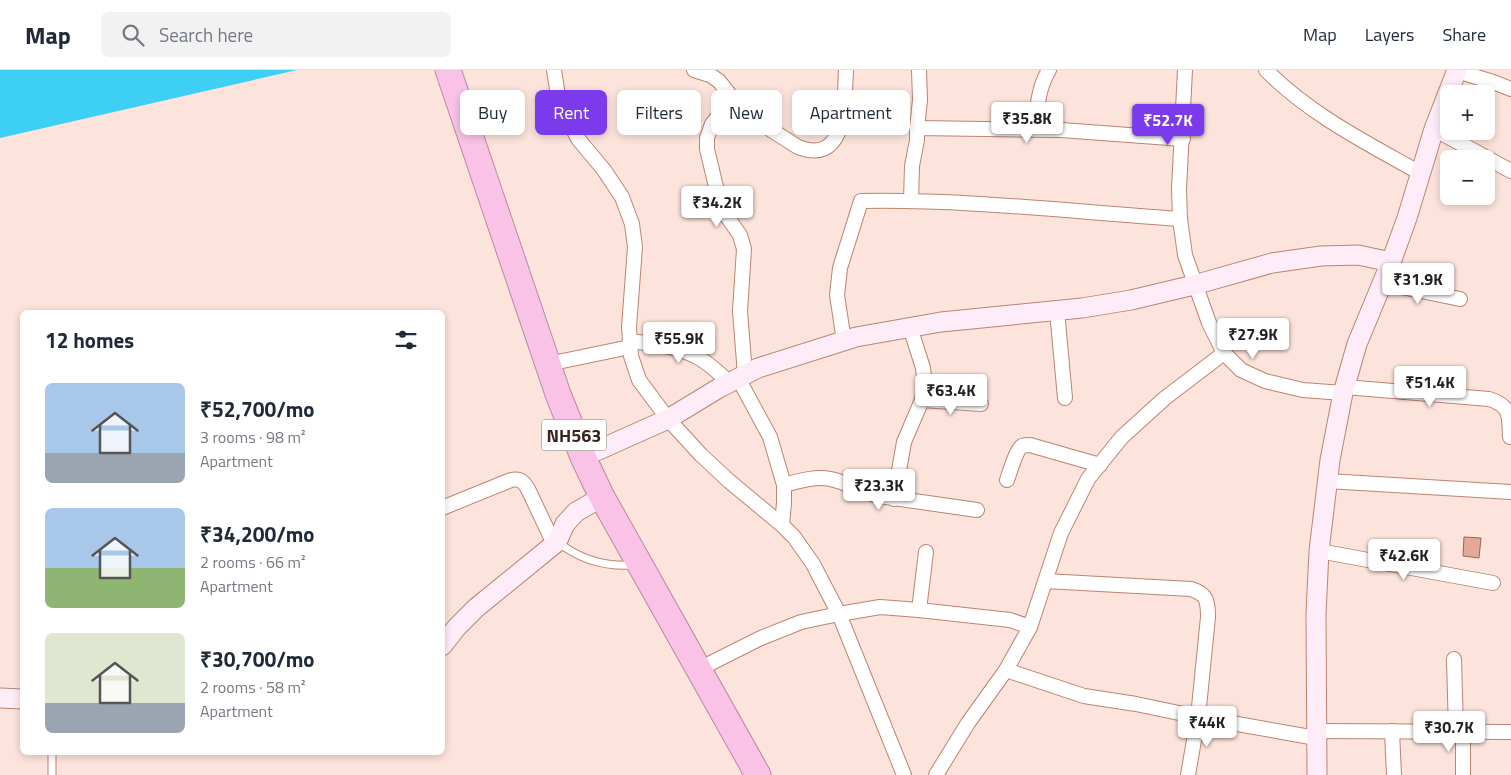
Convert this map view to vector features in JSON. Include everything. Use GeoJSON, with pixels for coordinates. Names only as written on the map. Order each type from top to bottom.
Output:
{"type":"FeatureCollection","features":[{"type":"Feature","properties":{"kind":"highway","name":"NH563"},"geometry":{"type":"LineString","coordinates":[[448,70],[558,394],[583,457],[602,497],[758,775]]}},
{"type":"Feature","properties":{"kind":"street"},"geometry":{"type":"LineString","coordinates":[[554,70],[558,96],[564,114],[579,140],[604,170],[622,197],[632,224],[635,247],[629,327],[631,356],[639,380],[668,419],[702,455],[729,481],[782,525],[794,537],[813,564],[839,614],[904,775]]}},
{"type":"Feature","properties":{"kind":"street"},"geometry":{"type":"LineString","coordinates":[[694,70],[710,75],[727,90]]}},
{"type":"Feature","properties":{"kind":"street"},"geometry":{"type":"LineString","coordinates":[[781,135],[807,150],[821,150],[827,147],[838,134],[842,122],[846,70]]}},
{"type":"Feature","properties":{"kind":"street"},"geometry":{"type":"LineString","coordinates":[[911,201],[912,166],[917,140],[920,100],[919,70]]}},
{"type":"Feature","properties":{"kind":"street"},"geometry":{"type":"LineString","coordinates":[[1035,129],[1039,96],[1049,70]]}},
{"type":"Feature","properties":{"kind":"street"},"geometry":{"type":"LineString","coordinates":[[1185,70],[1179,189],[1180,219],[1185,255],[1194,285],[1208,323],[1224,353],[1241,370],[1265,381],[1302,390],[1344,390],[1489,399],[1501,402],[1509,416],[1510,437]]}},
{"type":"Feature","properties":{"kind":"street"},"geometry":{"type":"LineString","coordinates":[[1266,70],[1280,84],[1310,107],[1363,141],[1420,172]]}},
{"type":"Feature","properties":{"kind":"street"},"geometry":{"type":"LineString","coordinates":[[1317,775],[1316,614],[1319,551],[1330,460],[1344,390],[1356,344],[1391,262],[1407,218],[1434,129],[1457,70],[1511,89]]}},
{"type":"Feature","properties":{"kind":"street"},"geometry":{"type":"LineString","coordinates":[[711,126],[706,138],[707,149],[721,208],[740,235],[744,249],[738,378],[770,437],[784,485],[782,525]]}},
{"type":"Feature","properties":{"kind":"street"},"geometry":{"type":"LineString","coordinates":[[917,128],[1035,129],[1183,139]]}},
{"type":"Feature","properties":{"kind":"street"},"geometry":{"type":"LineString","coordinates":[[1434,129],[1511,171]]}},
{"type":"Feature","properties":{"kind":"street"},"geometry":{"type":"LineString","coordinates":[[844,341],[837,295],[840,268],[861,201],[911,201],[1005,206],[1180,219]]}},
{"type":"Feature","properties":{"kind":"street"},"geometry":{"type":"LineString","coordinates":[[583,457],[668,419],[758,368],[844,341],[941,322],[1082,308],[1131,300],[1272,263],[1321,256],[1358,255],[1391,262]]}},
{"type":"Feature","properties":{"kind":"street"},"geometry":{"type":"LineString","coordinates":[[1382,283],[1460,299]]}},
{"type":"Feature","properties":{"kind":"street"},"geometry":{"type":"LineString","coordinates":[[1057,310],[1065,398]]}},
{"type":"Feature","properties":{"kind":"street"},"geometry":{"type":"LineString","coordinates":[[894,498],[904,442],[922,400],[925,386],[924,373],[910,327]]}},
{"type":"Feature","properties":{"kind":"street"},"geometry":{"type":"LineString","coordinates":[[548,364],[630,344],[660,344],[681,349],[738,378]]}},
{"type":"Feature","properties":{"kind":"street"},"geometry":{"type":"LineString","coordinates":[[936,775],[968,723],[1006,670],[1030,626],[1061,533],[1088,479],[1122,437],[1165,398],[1224,353]]}},
{"type":"Feature","properties":{"kind":"street"},"geometry":{"type":"LineString","coordinates":[[922,400],[982,404]]}},
{"type":"Feature","properties":{"kind":"street"},"geometry":{"type":"LineString","coordinates":[[1007,480],[1018,451],[1026,445],[1100,465]]}},
{"type":"Feature","properties":{"kind":"street"},"geometry":{"type":"LineString","coordinates":[[784,485],[809,479],[829,478],[867,493],[977,510]]}},
{"type":"Feature","properties":{"kind":"street"},"geometry":{"type":"LineString","coordinates":[[445,507],[511,480],[520,480],[524,482],[528,489],[556,543]]}},
{"type":"Feature","properties":{"kind":"street"},"geometry":{"type":"LineString","coordinates":[[1327,481],[1511,492]]}},
{"type":"Feature","properties":{"kind":"street"},"geometry":{"type":"LineString","coordinates":[[445,642],[457,626],[476,608],[556,543],[565,524],[576,512],[602,497]]}},
{"type":"Feature","properties":{"kind":"street"},"geometry":{"type":"LineString","coordinates":[[1319,551],[1494,583]]}},
{"type":"Feature","properties":{"kind":"street"},"geometry":{"type":"LineString","coordinates":[[919,610],[926,552]]}},
{"type":"Feature","properties":{"kind":"street"},"geometry":{"type":"LineString","coordinates":[[1045,581],[1191,589],[1200,592],[1205,597],[1208,605],[1208,617],[1198,717],[1188,775]]}},
{"type":"Feature","properties":{"kind":"street"},"geometry":{"type":"LineString","coordinates":[[699,669],[761,638],[801,622],[880,607],[1010,620],[1030,626]]}},
{"type":"Feature","properties":{"kind":"street"},"geometry":{"type":"LineString","coordinates":[[1454,659],[1463,775]]}},
{"type":"Feature","properties":{"kind":"street"},"geometry":{"type":"LineString","coordinates":[[1006,670],[1084,696],[1136,704],[1198,717],[1316,734],[1392,731],[1511,732]]}},
{"type":"Feature","properties":{"kind":"street"},"geometry":{"type":"LineString","coordinates":[[0,698],[20,699]]}},
{"type":"Feature","properties":{"kind":"street"},"geometry":{"type":"LineString","coordinates":[[1392,731],[1394,775]]}},
{"type":"Feature","properties":{"kind":"lane"},"geometry":{"type":"LineString","coordinates":[[556,543],[581,557],[615,565],[640,565]]}},
{"type":"Feature","properties":{"kind":"lane"},"geometry":{"type":"LineString","coordinates":[[52,755],[52,775]]}},
{"type":"Feature","properties":{"kind":"water"},"geometry":{"type":"Polygon","coordinates":[[[0,70],[297,70],[0,138],[0,70]]]}},
{"type":"Feature","properties":{"kind":"building"},"geometry":{"type":"Polygon","coordinates":[[[1464,537],[1481,538],[1479,558],[1463,556],[1464,537]]]}}]}
